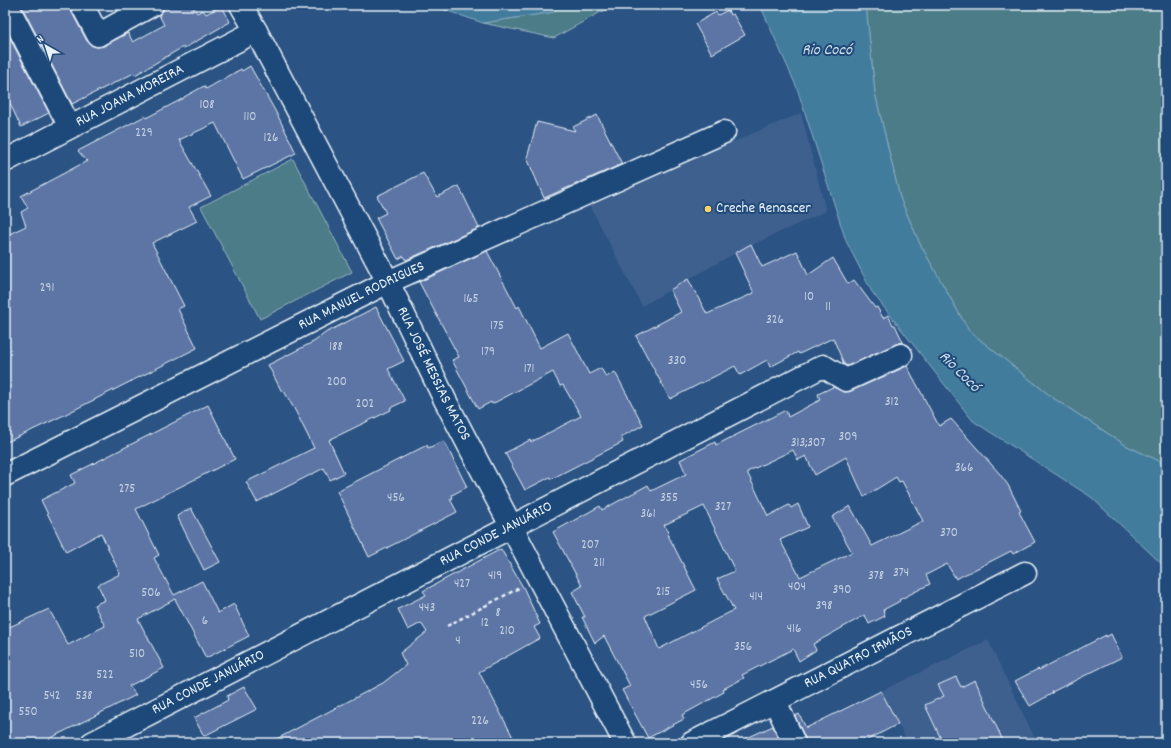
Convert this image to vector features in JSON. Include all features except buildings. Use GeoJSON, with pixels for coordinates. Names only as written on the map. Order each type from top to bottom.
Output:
{"type":"FeatureCollection","features":[{"type":"Feature","properties":{"kind":"street"},"geometry":{"type":"LineString","coordinates":[[82,5],[98,35],[152,5]]}},
{"type":"Feature","properties":{"kind":"street","name":"RUA JOSÉ MESSIAS MATOS"},"geometry":{"type":"LineString","coordinates":[[241,5],[388,282],[445,400],[625,743]]}},
{"type":"Feature","properties":{"kind":"street"},"geometry":{"type":"LineString","coordinates":[[10,11],[70,127]]}},
{"type":"Feature","properties":{"kind":"street","name":"RUA JOANA MOREIRA"},"geometry":{"type":"LineString","coordinates":[[5,161],[256,31]]}},
{"type":"Feature","properties":{"kind":"street","name":"RUA MANUEL RODRIGUES"},"geometry":{"type":"LineString","coordinates":[[5,475],[388,282],[724,132]]}},
{"type":"Feature","properties":{"kind":"street","name":"RUA CONDE JANUÁRIO"},"geometry":{"type":"LineString","coordinates":[[92,743],[823,366],[846,380],[901,355]]}},
{"type":"Feature","properties":{"kind":"street","name":"RUA QUATRO IRMÃOS"},"geometry":{"type":"LineString","coordinates":[[692,743],[1025,573]]}},
{"type":"Feature","properties":{"kind":"street"},"geometry":{"type":"LineString","coordinates":[[775,701],[794,743]]}},
{"type":"Feature","properties":{"kind":"path"},"geometry":{"type":"LineString","coordinates":[[447,626],[539,578]]}},
{"type":"Feature","properties":{"kind":"shaded area","name":"Creche Renascer"},"geometry":{"type":"Polygon","coordinates":[[[801,113],[826,211],[735,253],[642,306],[590,206],[801,113]]]}},
{"type":"Feature","properties":{"kind":"shaded area"},"geometry":{"type":"Polygon","coordinates":[[[988,640],[1037,743],[908,743],[881,691],[988,640]]]}},
{"type":"Feature","properties":{"kind":"green space"},"geometry":{"type":"Polygon","coordinates":[[[561,5],[617,5],[599,13],[554,38],[483,23],[554,12],[561,5]]]}},
{"type":"Feature","properties":{"kind":"green space"},"geometry":{"type":"Polygon","coordinates":[[[866,5],[1166,5],[1166,464],[1127,446],[1053,398],[969,331],[920,244],[900,198],[875,93],[866,5]]]}},
{"type":"Feature","properties":{"kind":"green space"},"geometry":{"type":"Polygon","coordinates":[[[293,159],[352,272],[260,319],[201,207],[293,159]]]}},
{"type":"Feature","properties":{"kind":"water"},"geometry":{"type":"Polygon","coordinates":[[[430,5],[561,5],[554,12],[483,23],[430,5]]]}},
{"type":"Feature","properties":{"kind":"water","name":"Rio Cocó"},"geometry":{"type":"Polygon","coordinates":[[[760,5],[866,5],[875,93],[900,198],[920,244],[969,331],[1053,398],[1127,446],[1166,464],[1166,568],[1091,497],[973,421],[872,292],[846,241],[797,88],[760,5]]]}},
{"type":"Feature","properties":{"kind":"place","name":"Creche Renascer"},"geometry":{"type":"Point","coordinates":[708,209]}}]}
